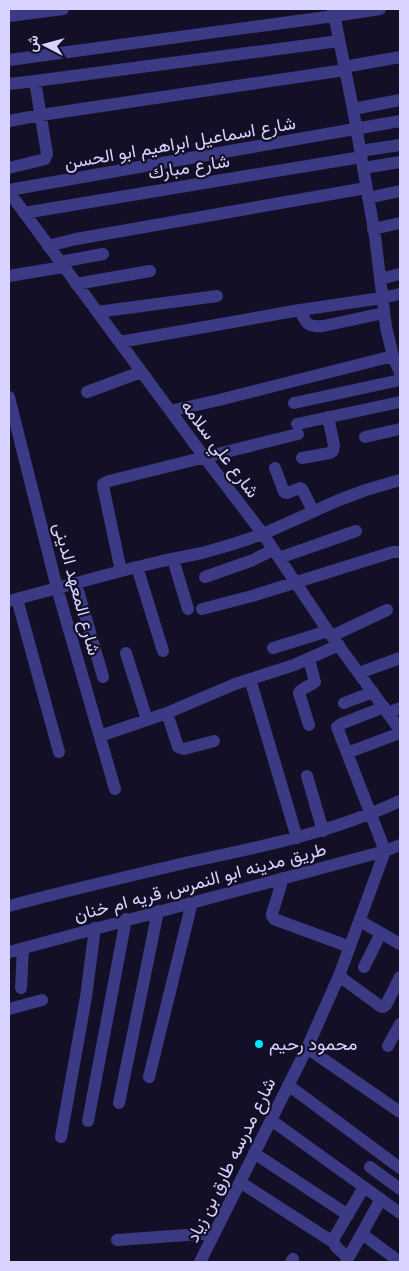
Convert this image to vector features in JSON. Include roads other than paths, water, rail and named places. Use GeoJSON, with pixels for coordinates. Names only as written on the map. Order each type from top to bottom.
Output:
{"type":"FeatureCollection","features":[{"type":"Feature","properties":{"kind":"street"},"geometry":{"type":"LineString","coordinates":[[9,16],[63,9]]}},
{"type":"Feature","properties":{"kind":"street"},"geometry":{"type":"LineString","coordinates":[[9,60],[334,12],[380,9]]}},
{"type":"Feature","properties":{"kind":"street"},"geometry":{"type":"LineString","coordinates":[[334,12],[373,228],[384,313],[394,335],[393,356],[400,373]]}},
{"type":"Feature","properties":{"kind":"street"},"geometry":{"type":"LineString","coordinates":[[9,84],[339,40]]}},
{"type":"Feature","properties":{"kind":"street"},"geometry":{"type":"LineString","coordinates":[[9,121],[345,68],[400,56]]}},
{"type":"Feature","properties":{"kind":"street"},"geometry":{"type":"LineString","coordinates":[[10,164],[45,159],[46,157],[35,81]]}},
{"type":"Feature","properties":{"kind":"street"},"geometry":{"type":"LineString","coordinates":[[353,109],[400,100]]}},
{"type":"Feature","properties":{"kind":"street","name":"شارع اسماعيل ابراهيم ابو الحسن"},"geometry":{"type":"LineString","coordinates":[[9,191],[400,121]]}},
{"type":"Feature","properties":{"kind":"street"},"geometry":{"type":"LineString","coordinates":[[361,159],[400,145]]}},
{"type":"Feature","properties":{"kind":"street"},"geometry":{"type":"LineString","coordinates":[[361,159],[400,162]]}},
{"type":"Feature","properties":{"kind":"street","name":"شارع مبارك"},"geometry":{"type":"LineString","coordinates":[[24,212],[361,159]]}},
{"type":"Feature","properties":{"kind":"street","name":"شارع علي سلامه"},"geometry":{"type":"LineString","coordinates":[[9,191],[204,458],[262,534],[373,692],[391,709],[400,731]]}},
{"type":"Feature","properties":{"kind":"street"},"geometry":{"type":"LineString","coordinates":[[48,246],[116,232],[367,193],[400,191]]}},
{"type":"Feature","properties":{"kind":"street"},"geometry":{"type":"LineString","coordinates":[[373,228],[400,223]]}},
{"type":"Feature","properties":{"kind":"street"},"geometry":{"type":"LineString","coordinates":[[9,276],[103,254]]}},
{"type":"Feature","properties":{"kind":"street"},"geometry":{"type":"LineString","coordinates":[[76,284],[150,271]]}},
{"type":"Feature","properties":{"kind":"street"},"geometry":{"type":"LineString","coordinates":[[380,279],[400,274]]}},
{"type":"Feature","properties":{"kind":"street"},"geometry":{"type":"LineString","coordinates":[[120,342],[400,294]]}},
{"type":"Feature","properties":{"kind":"street"},"geometry":{"type":"LineString","coordinates":[[97,312],[217,296]]}},
{"type":"Feature","properties":{"kind":"street"},"geometry":{"type":"LineString","coordinates":[[300,310],[304,320],[314,327],[384,313]]}},
{"type":"Feature","properties":{"kind":"street"},"geometry":{"type":"LineString","coordinates":[[170,411],[393,356]]}},
{"type":"Feature","properties":{"kind":"street"},"geometry":{"type":"LineString","coordinates":[[87,392],[141,372]]}},
{"type":"Feature","properties":{"kind":"street"},"geometry":{"type":"LineString","coordinates":[[294,403],[400,380]]}},
{"type":"Feature","properties":{"kind":"street","name":"شارع المعهد الدينى"},"geometry":{"type":"LineString","coordinates":[[9,397],[57,588],[115,789]]}},
{"type":"Feature","properties":{"kind":"street"},"geometry":{"type":"LineString","coordinates":[[121,571],[104,484],[109,481],[204,458],[298,429],[328,417],[400,402]]}},
{"type":"Feature","properties":{"kind":"street"},"geometry":{"type":"LineString","coordinates":[[302,458],[330,454],[333,451],[334,445],[328,417]]}},
{"type":"Feature","properties":{"kind":"street"},"geometry":{"type":"LineString","coordinates":[[365,437],[400,429]]}},
{"type":"Feature","properties":{"kind":"street"},"geometry":{"type":"LineString","coordinates":[[275,468],[284,492],[302,489],[313,511]]}},
{"type":"Feature","properties":{"kind":"street"},"geometry":{"type":"LineString","coordinates":[[59,752],[13,600],[137,567],[202,553],[262,534],[366,490],[400,480]]}},
{"type":"Feature","properties":{"kind":"street"},"geometry":{"type":"LineString","coordinates":[[205,577],[253,560],[356,531]]}},
{"type":"Feature","properties":{"kind":"street"},"geometry":{"type":"LineString","coordinates":[[202,609],[296,583],[393,552],[400,552]]}},
{"type":"Feature","properties":{"kind":"street"},"geometry":{"type":"LineString","coordinates":[[173,559],[188,609]]}},
{"type":"Feature","properties":{"kind":"street"},"geometry":{"type":"LineString","coordinates":[[137,567],[163,651]]}},
{"type":"Feature","properties":{"kind":"street"},"geometry":{"type":"LineString","coordinates":[[76,584],[103,676]]}},
{"type":"Feature","properties":{"kind":"street"},"geometry":{"type":"LineString","coordinates":[[100,736],[167,713],[250,679],[294,666],[309,659],[333,637],[387,610]]}},
{"type":"Feature","properties":{"kind":"street"},"geometry":{"type":"LineString","coordinates":[[273,648],[333,637]]}},
{"type":"Feature","properties":{"kind":"street"},"geometry":{"type":"LineString","coordinates":[[126,653],[147,720]]}},
{"type":"Feature","properties":{"kind":"street"},"geometry":{"type":"LineString","coordinates":[[359,673],[400,658]]}},
{"type":"Feature","properties":{"kind":"street"},"geometry":{"type":"LineString","coordinates":[[309,659],[315,682],[300,690],[299,693],[309,725]]}},
{"type":"Feature","properties":{"kind":"street"},"geometry":{"type":"LineString","coordinates":[[250,679],[297,838]]}},
{"type":"Feature","properties":{"kind":"street"},"geometry":{"type":"LineString","coordinates":[[344,703],[373,692]]}},
{"type":"Feature","properties":{"kind":"street"},"geometry":{"type":"LineString","coordinates":[[385,851],[337,727],[391,709]]}},
{"type":"Feature","properties":{"kind":"street"},"geometry":{"type":"LineString","coordinates":[[167,713],[178,747],[181,749],[214,741]]}},
{"type":"Feature","properties":{"kind":"street"},"geometry":{"type":"LineString","coordinates":[[347,753],[400,731]]}},
{"type":"Feature","properties":{"kind":"street"},"geometry":{"type":"LineString","coordinates":[[307,776],[322,831]]}},
{"type":"Feature","properties":{"kind":"street","name":"طريق مدينه ابو النمرس, قريه ام خنان"},"geometry":{"type":"LineString","coordinates":[[9,906],[154,870],[297,838],[370,814],[400,801]]}},
{"type":"Feature","properties":{"kind":"street","name":"طريق مدينه ابو النمرس, قريه ام خنان"},"geometry":{"type":"LineString","coordinates":[[9,952],[126,919],[385,851],[400,845]]}},
{"type":"Feature","properties":{"kind":"street","name":"شارع مدرسه طارق بن زياد"},"geometry":{"type":"LineString","coordinates":[[200,1262],[307,1048],[339,976],[385,851]]}},
{"type":"Feature","properties":{"kind":"street"},"geometry":{"type":"LineString","coordinates":[[283,878],[272,915],[274,919],[350,946]]}},
{"type":"Feature","properties":{"kind":"street"},"geometry":{"type":"LineString","coordinates":[[149,1077],[192,902]]}},
{"type":"Feature","properties":{"kind":"street"},"geometry":{"type":"LineString","coordinates":[[119,1103],[158,911]]}},
{"type":"Feature","properties":{"kind":"street"},"geometry":{"type":"LineString","coordinates":[[88,1121],[126,919]]}},
{"type":"Feature","properties":{"kind":"street"},"geometry":{"type":"LineString","coordinates":[[360,921],[400,944]]}},
{"type":"Feature","properties":{"kind":"street"},"geometry":{"type":"LineString","coordinates":[[61,1137],[86,998],[95,928]]}},
{"type":"Feature","properties":{"kind":"street"},"geometry":{"type":"LineString","coordinates":[[364,967],[381,933]]}},
{"type":"Feature","properties":{"kind":"street"},"geometry":{"type":"LineString","coordinates":[[21,988],[23,948]]}},
{"type":"Feature","properties":{"kind":"street"},"geometry":{"type":"LineString","coordinates":[[339,976],[384,1007],[400,977]]}},
{"type":"Feature","properties":{"kind":"street"},"geometry":{"type":"LineString","coordinates":[[9,1009],[42,1000]]}},
{"type":"Feature","properties":{"kind":"street"},"geometry":{"type":"LineString","coordinates":[[388,1046],[400,1024]]}},
{"type":"Feature","properties":{"kind":"street"},"geometry":{"type":"LineString","coordinates":[[307,1048],[400,1112]]}},
{"type":"Feature","properties":{"kind":"street"},"geometry":{"type":"LineString","coordinates":[[288,1085],[400,1168]]}},
{"type":"Feature","properties":{"kind":"street"},"geometry":{"type":"LineString","coordinates":[[271,1120],[400,1213]]}},
{"type":"Feature","properties":{"kind":"street"},"geometry":{"type":"LineString","coordinates":[[254,1153],[348,1215]]}},
{"type":"Feature","properties":{"kind":"street"},"geometry":{"type":"LineString","coordinates":[[370,1167],[400,1189]]}},
{"type":"Feature","properties":{"kind":"street"},"geometry":{"type":"LineString","coordinates":[[240,1182],[333,1242],[335,1247],[347,1259],[381,1199]]}},
{"type":"Feature","properties":{"kind":"street"},"geometry":{"type":"LineString","coordinates":[[333,1242],[335,1235],[364,1187]]}},
{"type":"Feature","properties":{"kind":"street"},"geometry":{"type":"LineString","coordinates":[[117,1240],[214,1234]]}},
{"type":"Feature","properties":{"kind":"street"},"geometry":{"type":"LineString","coordinates":[[362,1234],[400,1262]]}},
{"type":"Feature","properties":{"kind":"place","name":"محمود رحيم"},"geometry":{"type":"Point","coordinates":[259,1044]}}]}
